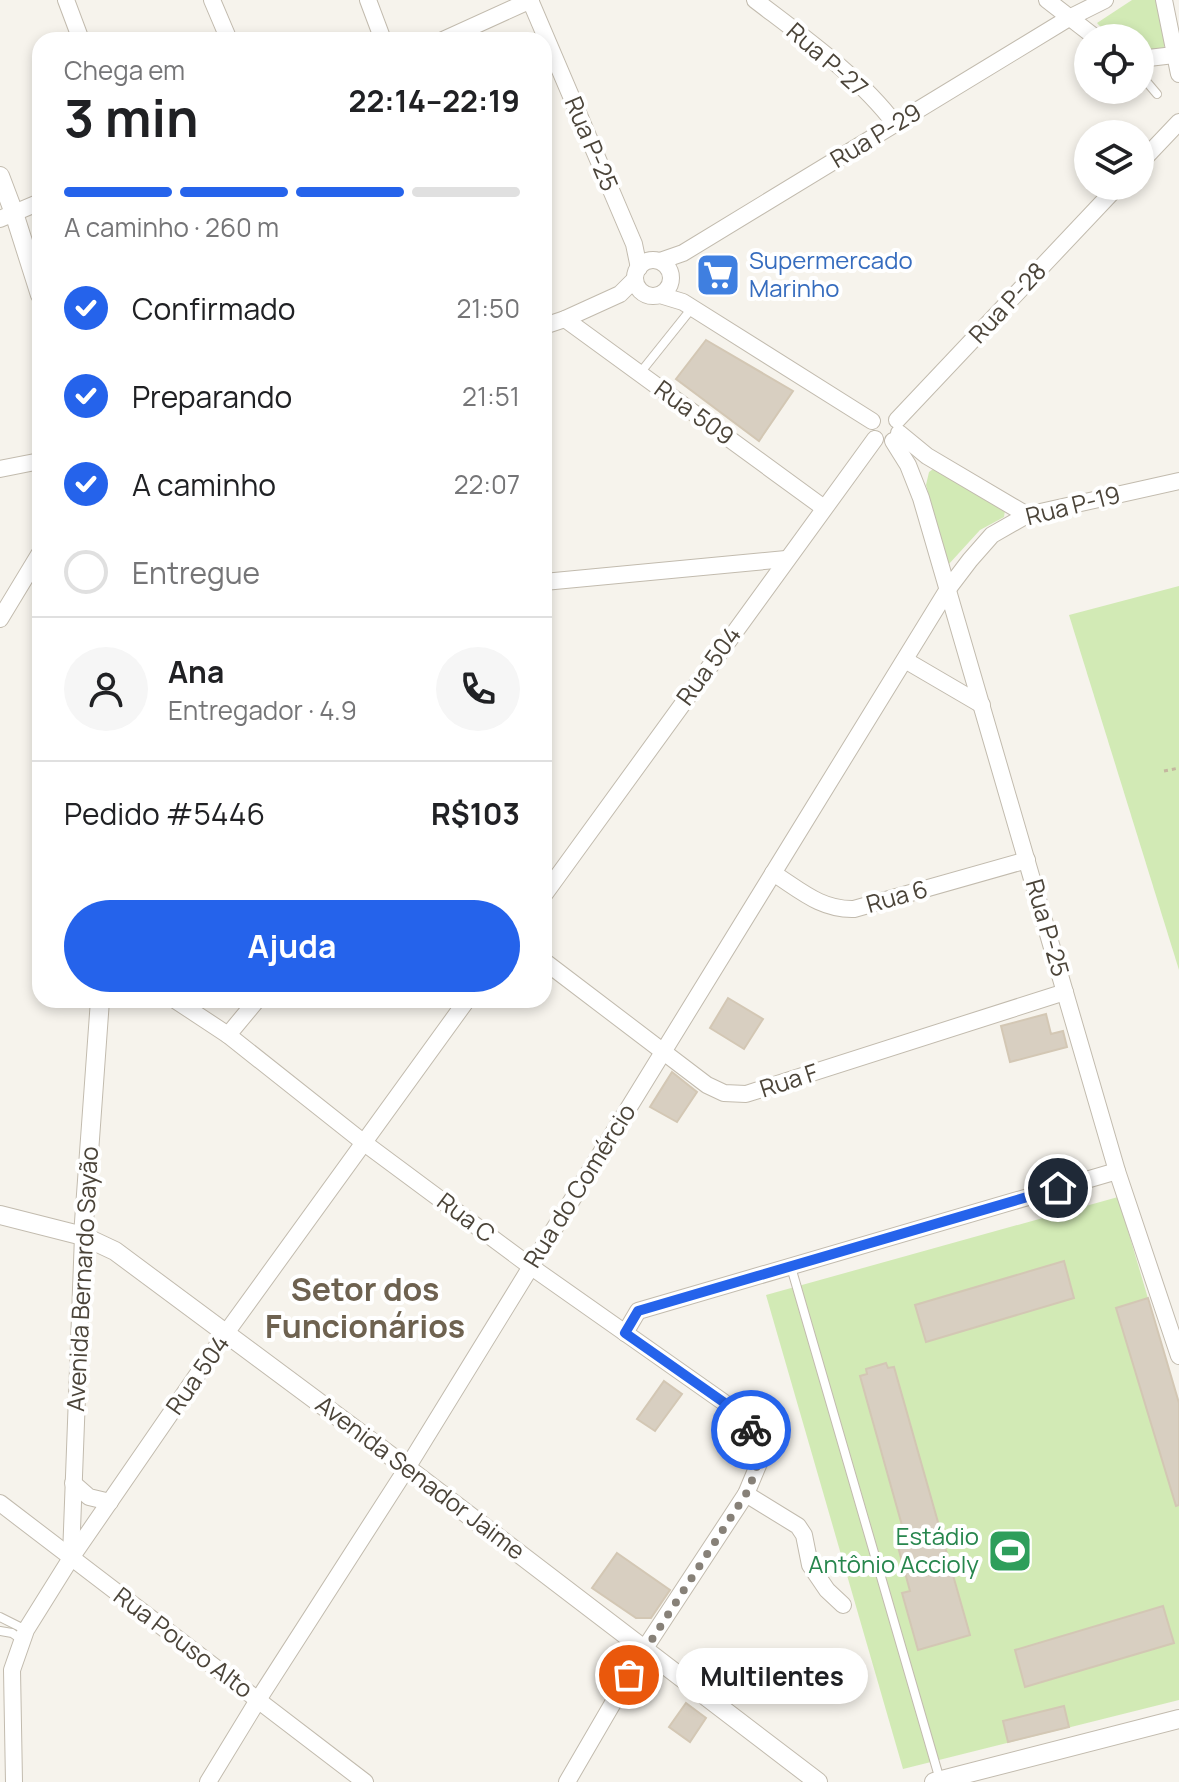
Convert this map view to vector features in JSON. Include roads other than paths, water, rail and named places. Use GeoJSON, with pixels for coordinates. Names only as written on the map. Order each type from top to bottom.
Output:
{"type":"FeatureCollection","features":[{"type":"Feature","properties":{"kind":"street"},"geometry":{"type":"LineString","coordinates":[[66,0],[78,32]]}},
{"type":"Feature","properties":{"kind":"street"},"geometry":{"type":"LineString","coordinates":[[212,0],[226,32]]}},
{"type":"Feature","properties":{"kind":"street"},"geometry":{"type":"LineString","coordinates":[[368,0],[380,32]]}},
{"type":"Feature","properties":{"kind":"street"},"geometry":{"type":"LineString","coordinates":[[460,32],[530,0]]}},
{"type":"Feature","properties":{"kind":"street","name":"Rua P-25"},"geometry":{"type":"LineString","coordinates":[[530,0],[544,32]]}},
{"type":"Feature","properties":{"kind":"street","name":"Rua P-27"},"geometry":{"type":"LineString","coordinates":[[755,0],[821,50],[883,108],[895,124]]}},
{"type":"Feature","properties":{"kind":"street"},"geometry":{"type":"LineString","coordinates":[[1047,0],[1077,24]]}},
{"type":"Feature","properties":{"kind":"street","name":"Rua P-29"},"geometry":{"type":"LineString","coordinates":[[646,272],[683,253],[1069,18],[1105,0]]}},
{"type":"Feature","properties":{"kind":"street"},"geometry":{"type":"LineString","coordinates":[[1164,0],[1179,74]]}},
{"type":"Feature","properties":{"kind":"street","name":"Rua P-25"},"geometry":{"type":"LineString","coordinates":[[552,52],[646,272]]}},
{"type":"Feature","properties":{"kind":"street"},"geometry":{"type":"LineString","coordinates":[[1154,57],[1174,55]]}},
{"type":"Feature","properties":{"kind":"street"},"geometry":{"type":"LineString","coordinates":[[1154,148],[1179,122]]}},
{"type":"Feature","properties":{"kind":"street"},"geometry":{"type":"LineString","coordinates":[[0,176],[7,216],[32,276]]}},
{"type":"Feature","properties":{"kind":"street","name":"Rua P-28"},"geometry":{"type":"LineString","coordinates":[[896,431],[1105,200]]}},
{"type":"Feature","properties":{"kind":"street"},"geometry":{"type":"LineString","coordinates":[[7,216],[32,205]]}},
{"type":"Feature","properties":{"kind":"street"},"geometry":{"type":"LineString","coordinates":[[646,272],[653,296],[667,285],[683,253]]}},
{"type":"Feature","properties":{"kind":"street"},"geometry":{"type":"LineString","coordinates":[[552,323],[620,294],[646,272],[668,269],[667,285],[687,305],[872,421]]}},
{"type":"Feature","properties":{"kind":"street","name":"Rua 509"},"geometry":{"type":"LineString","coordinates":[[565,319],[824,508]]}},
{"type":"Feature","properties":{"kind":"street"},"geometry":{"type":"LineString","coordinates":[[872,421],[882,414],[891,415],[896,431],[927,456],[1027,515]]}},
{"type":"Feature","properties":{"kind":"street"},"geometry":{"type":"LineString","coordinates":[[872,421],[871,433],[882,443],[896,431]]}},
{"type":"Feature","properties":{"kind":"street","name":"Rua P-25"},"geometry":{"type":"LineString","coordinates":[[896,431],[921,498],[1117,1171],[1179,1356]]}},
{"type":"Feature","properties":{"kind":"street","name":"Rua 504"},"geometry":{"type":"LineString","coordinates":[[552,884],[875,439]]}},
{"type":"Feature","properties":{"kind":"street","name":"Rua P-25"},"geometry":{"type":"LineString","coordinates":[[921,498],[927,456]]}},
{"type":"Feature","properties":{"kind":"street"},"geometry":{"type":"LineString","coordinates":[[0,469],[32,463]]}},
{"type":"Feature","properties":{"kind":"street","name":"Rua P-19"},"geometry":{"type":"LineString","coordinates":[[948,589],[992,535],[1027,515],[1179,481]]}},
{"type":"Feature","properties":{"kind":"street"},"geometry":{"type":"LineString","coordinates":[[552,581],[786,559]]}},
{"type":"Feature","properties":{"kind":"street"},"geometry":{"type":"LineString","coordinates":[[0,619],[32,566]]}},
{"type":"Feature","properties":{"kind":"street","name":"Rua do Comércio"},"geometry":{"type":"LineString","coordinates":[[208,1782],[407,1468],[948,589]]}},
{"type":"Feature","properties":{"kind":"street"},"geometry":{"type":"LineString","coordinates":[[905,660],[982,705]]}},
{"type":"Feature","properties":{"kind":"street","name":"Rua 6"},"geometry":{"type":"LineString","coordinates":[[773,873],[820,903],[837,910],[854,909],[1027,860]]}},
{"type":"Feature","properties":{"kind":"street","name":"Rua F"},"geometry":{"type":"LineString","coordinates":[[552,967],[707,1085],[724,1093],[746,1094],[1065,992]]}},
{"type":"Feature","properties":{"kind":"street","name":"Avenida Bernardo Sayão"},"geometry":{"type":"LineString","coordinates":[[71,1558],[83,1236],[99,1008]]}},
{"type":"Feature","properties":{"kind":"street","name":"Rua C"},"geometry":{"type":"LineString","coordinates":[[187,1008],[228,1035],[363,1142],[530,1266],[739,1413],[756,1437],[759,1463],[746,1494]]}},
{"type":"Feature","properties":{"kind":"street"},"geometry":{"type":"LineString","coordinates":[[228,1035],[250,1008]]}},
{"type":"Feature","properties":{"kind":"street","name":"Rua 504"},"geometry":{"type":"LineString","coordinates":[[14,1782],[12,1670],[24,1635],[71,1558],[226,1333],[461,1008]]}},
{"type":"Feature","properties":{"kind":"street"},"geometry":{"type":"LineString","coordinates":[[625,1333],[638,1311],[1117,1171]]}},
{"type":"Feature","properties":{"kind":"street","name":"Avenida Senador Jaime"},"geometry":{"type":"LineString","coordinates":[[0,1215],[83,1236],[115,1251],[407,1468],[818,1782]]}},
{"type":"Feature","properties":{"kind":"street"},"geometry":{"type":"LineString","coordinates":[[73,1483],[89,1497],[110,1502]]}},
{"type":"Feature","properties":{"kind":"street"},"geometry":{"type":"LineString","coordinates":[[567,1782],[645,1648],[746,1494],[798,1526],[804,1535],[810,1565],[827,1590],[843,1605]]}},
{"type":"Feature","properties":{"kind":"street","name":"Rua Pouso Alto"},"geometry":{"type":"LineString","coordinates":[[0,1503],[365,1782]]}},
{"type":"Feature","properties":{"kind":"street"},"geometry":{"type":"LineString","coordinates":[[945,1780],[1174,1724]]}},
{"type":"Feature","properties":{"kind":"lane"},"geometry":{"type":"LineString","coordinates":[[1154,90],[1157,94]]}},
{"type":"Feature","properties":{"kind":"lane"},"geometry":{"type":"LineString","coordinates":[[639,373],[687,305]]}},
{"type":"Feature","properties":{"kind":"lane"},"geometry":{"type":"LineString","coordinates":[[791,1266],[945,1780]]}},
{"type":"Feature","properties":{"kind":"lane"},"geometry":{"type":"LineString","coordinates":[[0,1617],[24,1635]]}},
{"type":"Feature","properties":{"kind":"lane"},"geometry":{"type":"LineString","coordinates":[[0,1631],[24,1635]]}},
{"type":"Feature","properties":{"kind":"place","name":"Supermercado Marinho"},"geometry":{"type":"Point","coordinates":[718,275]}},
{"type":"Feature","properties":{"kind":"place","name":"Estádio Antônio Accioly"},"geometry":{"type":"Point","coordinates":[1010,1551]}},
{"type":"Feature","properties":{"kind":"place","name":"Multilentes"},"geometry":{"type":"Point","coordinates":[629,1675]}},
{"type":"Feature","properties":{"kind":"district","name":"Setor dos Funcionários"},"geometry":{"type":"Point","coordinates":[365,1308]}}]}
